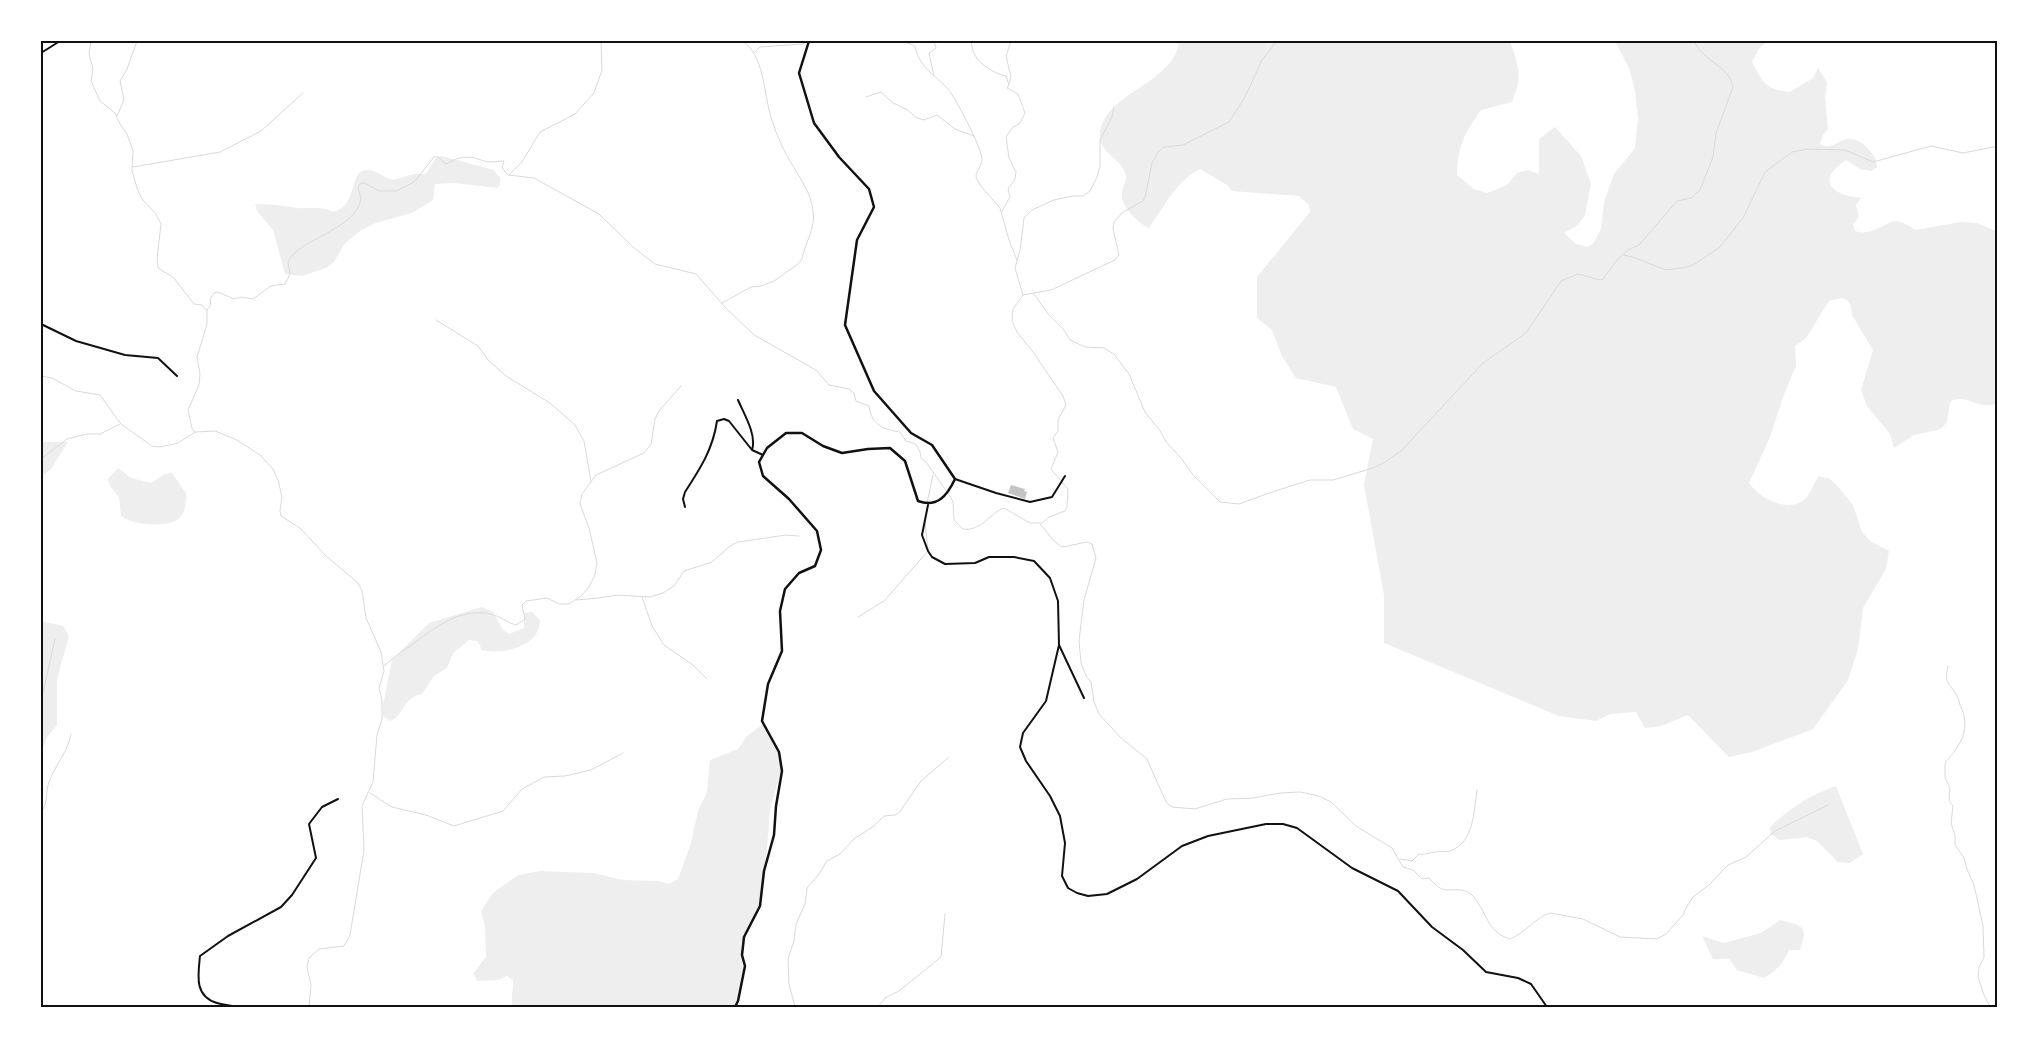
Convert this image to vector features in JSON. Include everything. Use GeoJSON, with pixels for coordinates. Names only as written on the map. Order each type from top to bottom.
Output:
{"type":"FeatureCollection","features":[{"type":"Feature","properties":{"kind":"street"},"geometry":{"type":"LineString","coordinates":[[41,53],[60,41]]}},
{"type":"Feature","properties":{"kind":"street"},"geometry":{"type":"LineString","coordinates":[[809,41],[799,73],[814,123],[839,157],[869,188],[874,207],[857,240],[845,325],[874,391],[911,433],[932,445],[955,479],[996,494],[1030,502],[1052,497],[1065,476]]}},
{"type":"Feature","properties":{"kind":"street"},"geometry":{"type":"LineString","coordinates":[[41,324],[76,341],[125,355],[158,358],[177,376]]}},
{"type":"Feature","properties":{"kind":"street"},"geometry":{"type":"LineString","coordinates":[[738,400],[750,429],[754,446],[752,450]]}},
{"type":"Feature","properties":{"kind":"street"},"geometry":{"type":"LineString","coordinates":[[685,507],[683,499],[685,492],[708,454],[714,440],[717,421],[724,419],[728,421],[752,450],[763,455]]}},
{"type":"Feature","properties":{"kind":"street"},"geometry":{"type":"LineString","coordinates":[[735,1007],[745,966],[742,955],[744,937],[760,906],[764,871],[774,835],[776,806],[782,771],[778,752],[762,721],[768,684],[782,651],[780,611],[785,589],[800,573],[816,566],[821,550],[817,531],[790,499],[763,476],[759,462],[767,448],[786,433],[802,433],[823,446],[842,453],[890,448],[905,461],[918,500],[928,505],[949,492],[955,479]]}},
{"type":"Feature","properties":{"kind":"street"},"geometry":{"type":"LineString","coordinates":[[928,505],[922,535],[932,557],[945,564],[975,563],[989,557],[1014,557],[1034,561],[1050,578],[1058,601],[1059,644],[1046,701],[1023,733],[1020,747],[1026,761],[1050,796],[1060,816],[1064,843],[1062,876],[1068,888],[1088,896],[1107,894],[1137,879],[1182,846],[1208,836],[1266,824],[1283,824],[1297,828],[1352,868],[1398,891],[1432,927],[1463,950],[1486,972],[1518,978],[1531,984],[1547,1007]]}},
{"type":"Feature","properties":{"kind":"street"},"geometry":{"type":"LineString","coordinates":[[1059,644],[1084,698]]}},
{"type":"Feature","properties":{"kind":"street"},"geometry":{"type":"LineString","coordinates":[[236,1007],[216,1003],[204,996],[197,980],[200,956],[228,936],[281,907],[292,895],[316,858],[310,824],[322,807],[338,799]]}},
{"type":"Feature","properties":{"kind":"shaded area"},"geometry":{"type":"Polygon","coordinates":[[[1179,41],[1510,41],[1519,72],[1518,85],[1512,102],[1481,110],[1463,140],[1457,175],[1474,189],[1487,193],[1507,185],[1517,173],[1528,170],[1539,174],[1539,139],[1555,127],[1581,156],[1591,184],[1585,215],[1578,225],[1564,233],[1576,244],[1587,247],[1593,244],[1601,229],[1604,202],[1614,174],[1635,148],[1638,118],[1635,90],[1629,68],[1615,41],[1767,41],[1758,50],[1752,62],[1762,80],[1770,87],[1790,92],[1813,78],[1818,68],[1827,82],[1825,98],[1828,129],[1823,135],[1820,144],[1831,146],[1843,140],[1852,139],[1867,147],[1874,157],[1877,167],[1871,171],[1860,169],[1846,160],[1831,174],[1829,180],[1831,186],[1842,194],[1861,198],[1856,205],[1859,217],[1853,224],[1855,231],[1867,232],[1895,221],[1907,224],[1915,230],[1961,222],[1977,223],[1998,232],[1998,403],[1984,405],[1955,399],[1950,402],[1947,422],[1941,429],[1914,435],[1894,448],[1890,434],[1867,406],[1861,390],[1873,350],[1852,315],[1851,306],[1847,300],[1842,298],[1829,301],[1806,338],[1795,346],[1796,366],[1783,397],[1770,437],[1749,483],[1768,499],[1784,505],[1792,505],[1807,497],[1819,476],[1830,479],[1853,505],[1862,532],[1870,541],[1889,551],[1886,569],[1863,608],[1858,649],[1848,680],[1813,729],[1752,752],[1729,757],[1688,715],[1661,726],[1645,728],[1636,712],[1610,714],[1596,721],[1559,716],[1384,643],[1384,595],[1364,485],[1373,439],[1353,429],[1336,387],[1296,378],[1282,356],[1272,330],[1257,318],[1257,277],[1310,212],[1309,205],[1299,196],[1232,191],[1227,185],[1200,169],[1177,187],[1149,228],[1140,223],[1124,204],[1122,194],[1126,176],[1124,170],[1103,147],[1100,135],[1104,121],[1125,98],[1166,68],[1175,55],[1179,41]]]}},
{"type":"Feature","properties":{"kind":"shaded area"},"geometry":{"type":"Polygon","coordinates":[[[441,156],[494,170],[500,178],[500,185],[497,188],[454,183],[435,184],[433,200],[412,213],[376,223],[363,229],[345,243],[334,262],[326,268],[302,276],[285,274],[273,230],[257,211],[255,204],[321,208],[333,212],[347,203],[357,176],[361,172],[370,170],[393,180],[414,174],[426,174],[436,158],[441,156]]]}},
{"type":"Feature","properties":{"kind":"shaded area"},"geometry":{"type":"Polygon","coordinates":[[[41,442],[68,442],[51,469],[41,477],[41,442]]]}},
{"type":"Feature","properties":{"kind":"shaded area"},"geometry":{"type":"Polygon","coordinates":[[[118,468],[131,478],[151,483],[165,474],[172,473],[186,493],[185,507],[181,517],[166,524],[149,524],[133,522],[121,516],[119,497],[110,486],[108,479],[118,468]]]}},
{"type":"Feature","properties":{"kind":"shaded area"},"geometry":{"type":"Polygon","coordinates":[[[482,607],[493,612],[503,630],[509,634],[524,628],[524,613],[532,612],[540,620],[538,629],[534,637],[527,643],[509,650],[481,650],[477,641],[469,640],[453,653],[447,668],[434,676],[422,694],[415,696],[406,703],[395,719],[390,721],[383,716],[383,705],[392,660],[429,623],[482,607]]]}},
{"type":"Feature","properties":{"kind":"shaded area"},"geometry":{"type":"Polygon","coordinates":[[[41,621],[63,626],[69,636],[57,679],[57,725],[47,737],[41,754],[41,621]]]}},
{"type":"Feature","properties":{"kind":"shaded area"},"geometry":{"type":"Polygon","coordinates":[[[763,724],[778,750],[781,770],[770,810],[765,873],[758,909],[741,944],[743,970],[735,1007],[513,1007],[513,980],[507,976],[498,980],[478,981],[473,974],[486,957],[485,926],[481,911],[493,893],[518,875],[540,871],[593,873],[623,880],[658,881],[669,884],[678,879],[691,843],[698,811],[707,792],[710,760],[738,749],[747,736],[763,724]]]}},
{"type":"Feature","properties":{"kind":"shaded area"},"geometry":{"type":"Polygon","coordinates":[[[1836,786],[1863,854],[1850,863],[1838,862],[1817,841],[1807,837],[1780,840],[1771,834],[1770,827],[1793,808],[1809,798],[1836,786]]]}},
{"type":"Feature","properties":{"kind":"shaded area"},"geometry":{"type":"Polygon","coordinates":[[[1780,920],[1798,925],[1803,929],[1804,936],[1800,950],[1789,950],[1779,966],[1764,978],[1737,970],[1729,959],[1713,959],[1702,936],[1724,943],[1761,933],[1780,920]]]}},
{"type":"Feature","properties":{"kind":"building"},"geometry":{"type":"Polygon","coordinates":[[[1011,485],[1025,489],[1024,491],[1027,492],[1025,499],[1008,493],[1011,485]]]}},
{"type":"Feature","properties":{"kind":"waterway"},"geometry":{"type":"LineString","coordinates":[[91,41],[89,54],[93,69],[91,81],[100,101],[115,113],[127,134],[133,151],[132,171],[137,188],[142,199],[156,214],[161,224],[157,259],[158,268],[173,277],[194,304],[202,305],[206,310]]}},
{"type":"Feature","properties":{"kind":"waterway"},"geometry":{"type":"LineString","coordinates":[[117,116],[124,100],[120,81],[127,69],[137,41]]}},
{"type":"Feature","properties":{"kind":"waterway"},"geometry":{"type":"LineString","coordinates":[[509,175],[522,162],[540,132],[575,114],[594,93],[602,70],[601,41]]}},
{"type":"Feature","properties":{"kind":"waterway"},"geometry":{"type":"LineString","coordinates":[[722,303],[751,287],[761,286],[774,281],[798,264],[802,259],[814,217],[808,193],[786,155],[775,130],[762,75],[755,55],[742,41]]}},
{"type":"Feature","properties":{"kind":"waterway"},"geometry":{"type":"LineString","coordinates":[[755,52],[760,47],[802,44],[810,41]]}},
{"type":"Feature","properties":{"kind":"waterway"},"geometry":{"type":"LineString","coordinates":[[903,41],[915,46],[923,65],[948,89],[968,123],[982,159],[976,177],[980,185],[1000,208],[1017,260]]}},
{"type":"Feature","properties":{"kind":"waterway"},"geometry":{"type":"LineString","coordinates":[[934,41],[936,48],[929,53],[934,76]]}},
{"type":"Feature","properties":{"kind":"waterway"},"geometry":{"type":"LineString","coordinates":[[971,41],[973,52],[979,61],[992,71],[1006,76],[1009,85],[1007,88],[1018,94],[1025,113],[1020,123],[1012,128],[1006,137],[1009,158],[1016,172],[1015,179],[1008,189],[1010,197],[1002,211]]}},
{"type":"Feature","properties":{"kind":"waterway"},"geometry":{"type":"LineString","coordinates":[[1009,84],[1011,77],[1006,56],[1011,41]]}},
{"type":"Feature","properties":{"kind":"waterway"},"geometry":{"type":"LineString","coordinates":[[195,432],[192,428],[188,410],[199,385],[200,374],[197,357],[207,324],[207,310],[211,305],[210,299],[214,293],[218,292],[234,299],[241,297],[253,299],[271,286],[285,284],[290,274],[288,262],[293,254],[338,227],[357,210],[361,199],[358,187],[361,183],[365,183],[379,191],[396,191],[414,182],[434,157],[438,157],[446,164],[459,158],[472,157],[487,162],[504,161],[502,168],[508,175],[534,178],[599,214],[633,247],[655,264],[696,274],[725,307],[754,335],[816,370],[829,385],[849,389],[854,393],[856,401],[869,406],[870,413],[879,425],[900,432],[906,441],[916,444],[921,458],[926,462],[950,496],[953,502],[954,520],[963,529],[975,528],[1004,508],[1030,523],[1042,523],[1049,517],[1065,511],[1067,507],[1068,489],[1051,469],[1058,452],[1053,438],[1058,431],[1058,420],[1066,405],[1063,396],[1017,332],[1012,321],[1013,309],[1023,295],[1051,290],[1115,260],[1119,255],[1113,229],[1114,222],[1123,212],[1143,201],[1152,163],[1158,152],[1164,147],[1183,145],[1229,122],[1245,97],[1262,60],[1277,41]]}},
{"type":"Feature","properties":{"kind":"waterway"},"geometry":{"type":"LineString","coordinates":[[1034,294],[1070,340],[1085,347],[1104,348],[1114,354],[1129,374],[1145,412],[1161,432],[1166,442],[1194,476],[1220,502],[1239,504],[1310,480],[1333,480],[1373,468],[1401,451],[1483,363],[1526,333],[1561,281],[1578,274],[1600,280],[1603,279],[1617,260],[1628,250],[1639,245],[1677,201],[1691,198],[1700,190],[1713,157],[1716,133],[1733,87],[1727,74],[1704,54],[1694,41]]}},
{"type":"Feature","properties":{"kind":"waterway"},"geometry":{"type":"LineString","coordinates":[[866,97],[881,92],[893,103],[906,109],[917,118],[924,120],[937,115],[955,129],[974,136]]}},
{"type":"Feature","properties":{"kind":"waterway"},"geometry":{"type":"LineString","coordinates":[[133,167],[220,152],[261,131],[303,93]]}},
{"type":"Feature","properties":{"kind":"waterway"},"geometry":{"type":"LineString","coordinates":[[1023,295],[1015,268],[1020,250],[1024,218],[1032,210],[1054,200],[1083,196],[1090,191],[1100,166],[1100,140],[1112,117],[1114,107]]}},
{"type":"Feature","properties":{"kind":"waterway"},"geometry":{"type":"LineString","coordinates":[[1624,255],[1666,270],[1688,267],[1695,264],[1720,247],[1743,218],[1765,172],[1792,152],[1808,149],[1845,150],[1873,162],[1931,146],[1963,153],[1998,146]]}},
{"type":"Feature","properties":{"kind":"waterway"},"geometry":{"type":"LineString","coordinates":[[436,320],[478,346],[489,361],[506,376],[550,403],[575,425],[584,441],[591,481]]}},
{"type":"Feature","properties":{"kind":"waterway"},"geometry":{"type":"LineString","coordinates":[[41,376],[52,378],[76,391],[100,395],[121,424],[152,446],[160,447],[178,443],[195,432],[215,431],[237,440],[260,455],[273,469],[278,480],[282,497],[281,516],[301,529],[326,556],[358,583],[362,591],[366,618],[381,652],[384,671],[379,688],[382,700],[382,719],[377,735],[373,782],[362,806],[364,850],[350,935],[344,946],[319,949],[309,958],[307,967],[311,985],[309,1007]]}},
{"type":"Feature","properties":{"kind":"waterway"},"geometry":{"type":"LineString","coordinates":[[384,666],[429,632],[453,618],[471,613],[491,614],[516,625],[525,619],[522,605],[526,601],[547,598],[559,604],[569,604],[581,596],[589,587],[595,575],[597,563],[589,528],[580,504],[582,494],[596,475],[644,453],[651,444],[655,419],[659,411],[681,386]]}},
{"type":"Feature","properties":{"kind":"waterway"},"geometry":{"type":"LineString","coordinates":[[41,459],[67,439],[87,434],[100,434],[120,424]]}},
{"type":"Feature","properties":{"kind":"waterway"},"geometry":{"type":"LineString","coordinates":[[927,503],[933,475]]}},
{"type":"Feature","properties":{"kind":"waterway"},"geometry":{"type":"LineString","coordinates":[[858,617],[884,601],[928,551],[925,522]]}},
{"type":"Feature","properties":{"kind":"waterway"},"geometry":{"type":"LineString","coordinates":[[1040,524],[1054,541],[1062,547],[1087,542],[1092,544],[1096,558],[1084,600],[1079,641],[1081,663],[1086,676],[1091,682],[1094,702],[1099,714],[1120,737],[1147,759],[1166,802],[1172,807],[1195,809],[1227,799],[1253,798],[1280,793],[1300,792],[1319,796],[1331,802],[1356,826],[1392,848],[1403,867],[1413,870],[1422,879],[1429,878],[1442,889],[1468,892],[1477,901],[1491,926],[1502,936],[1510,939],[1550,913],[1583,919],[1620,937],[1657,939],[1666,934],[1683,915],[1693,897],[1709,885],[1728,865],[1746,857],[1775,831],[1828,805]]}},
{"type":"Feature","properties":{"kind":"waterway"},"geometry":{"type":"LineString","coordinates":[[576,600],[617,595],[650,597],[663,593],[674,586],[684,571],[712,562],[730,546],[738,542],[786,535],[799,536]]}},
{"type":"Feature","properties":{"kind":"waterway"},"geometry":{"type":"LineString","coordinates":[[642,597],[652,626],[664,645],[693,665],[707,679]]}},
{"type":"Feature","properties":{"kind":"waterway"},"geometry":{"type":"LineString","coordinates":[[41,702],[55,639]]}},
{"type":"Feature","properties":{"kind":"waterway"},"geometry":{"type":"LineString","coordinates":[[1948,666],[1946,675],[1948,682],[1957,696],[1965,722],[1960,744],[1945,763],[1945,778],[1950,788],[1949,801],[1953,806],[1951,823],[1955,835],[1955,845],[1964,858],[1974,885],[1983,926],[1984,957],[1979,967],[1978,977],[1990,1007]]}},
{"type":"Feature","properties":{"kind":"waterway"},"geometry":{"type":"LineString","coordinates":[[41,812],[45,805],[49,782],[67,747],[71,734]]}},
{"type":"Feature","properties":{"kind":"waterway"},"geometry":{"type":"LineString","coordinates":[[370,793],[392,807],[426,815],[454,826],[503,811],[522,789],[544,777],[565,776],[591,770],[623,753]]}},
{"type":"Feature","properties":{"kind":"waterway"},"geometry":{"type":"LineString","coordinates":[[795,1007],[789,984],[788,959],[794,941],[796,924],[805,904],[807,888],[827,861],[840,854],[854,839],[874,826],[884,816],[899,813],[921,781],[949,757]]}},
{"type":"Feature","properties":{"kind":"waterway"},"geometry":{"type":"LineString","coordinates":[[1400,859],[1412,861],[1419,854],[1439,851],[1448,852],[1458,847],[1464,841],[1471,825],[1477,790]]}},
{"type":"Feature","properties":{"kind":"waterway"},"geometry":{"type":"LineString","coordinates":[[878,1007],[885,998],[899,991],[941,957],[945,914]]}}]}
